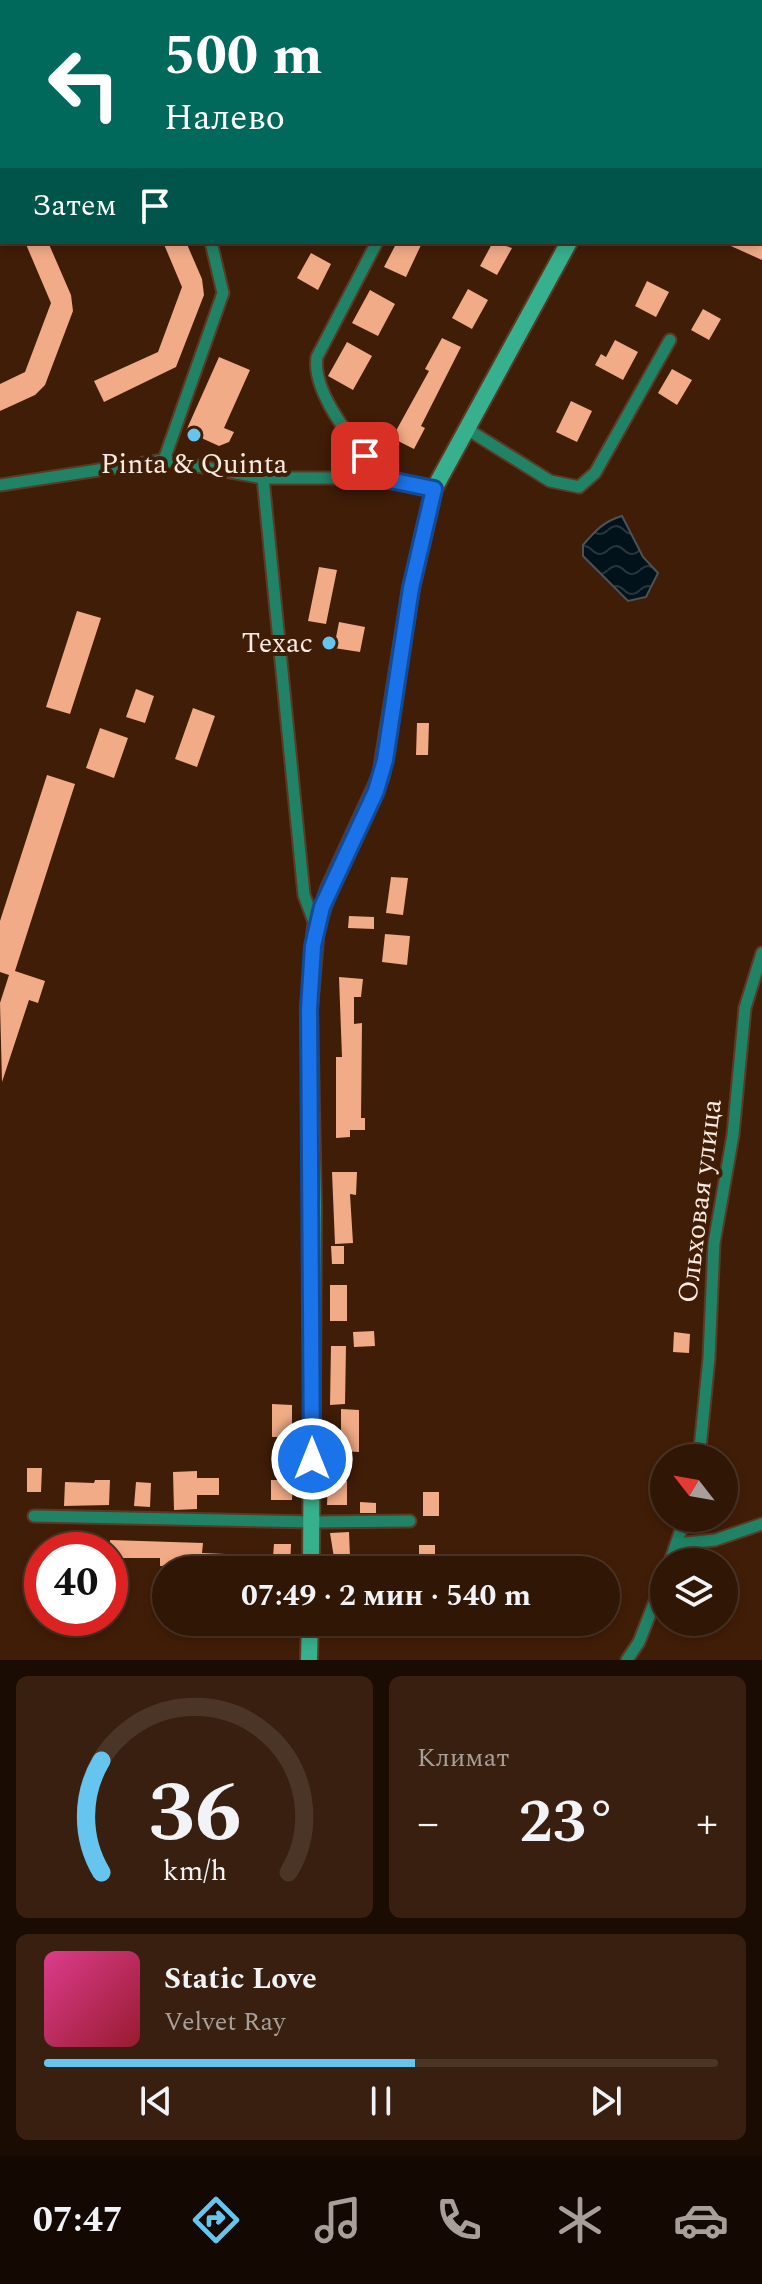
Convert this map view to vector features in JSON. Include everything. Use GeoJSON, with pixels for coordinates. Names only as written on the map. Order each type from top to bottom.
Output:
{"type":"FeatureCollection","features":[{"type":"Feature","properties":{"kind":"street"},"geometry":{"type":"LineString","coordinates":[[164,460],[223,293],[211,244]]}},
{"type":"Feature","properties":{"kind":"street"},"geometry":{"type":"LineString","coordinates":[[376,244],[317,357],[316,379],[380,478]]}},
{"type":"Feature","properties":{"kind":"street"},"geometry":{"type":"LineString","coordinates":[[311,1556],[313,1207],[309,1009],[316,927],[329,889],[381,776],[411,588],[434,489],[568,244]]}},
{"type":"Feature","properties":{"kind":"street"},"geometry":{"type":"LineString","coordinates":[[467,429],[550,481],[579,487],[595,473],[670,340]]}},
{"type":"Feature","properties":{"kind":"street"},"geometry":{"type":"LineString","coordinates":[[0,485],[164,460],[263,478],[380,478],[434,489]]}},
{"type":"Feature","properties":{"kind":"street"},"geometry":{"type":"LineString","coordinates":[[263,478],[304,895],[316,927]]}},
{"type":"Feature","properties":{"kind":"street","name":"Ольховая улица"},"geometry":{"type":"LineString","coordinates":[[700,1444],[709,1358],[714,1243],[733,1135],[745,1008],[762,953]]}},
{"type":"Feature","properties":{"kind":"street"},"geometry":{"type":"LineString","coordinates":[[34,1516],[410,1521]]}},
{"type":"Feature","properties":{"kind":"street"},"geometry":{"type":"LineString","coordinates":[[677,1544],[715,1540],[762,1524]]}},
{"type":"Feature","properties":{"kind":"street"},"geometry":{"type":"LineString","coordinates":[[675,1548],[681,1532]]}},
{"type":"Feature","properties":{"kind":"street"},"geometry":{"type":"LineString","coordinates":[[627,1660],[639,1642],[650,1614]]}},
{"type":"Feature","properties":{"kind":"street"},"geometry":{"type":"LineString","coordinates":[[309,1660],[310,1636]]}},
{"type":"Feature","properties":{"kind":"water"},"geometry":{"type":"Polygon","coordinates":[[[622,516],[643,557],[658,573],[646,597],[628,601],[583,556],[583,545],[592,535],[622,516]]]}},
{"type":"Feature","properties":{"kind":"building"},"geometry":{"type":"Polygon","coordinates":[[[26,244],[49,244],[71,295],[73,311],[45,385],[35,395],[0,411],[0,384],[25,372],[51,303],[26,244]]]}},
{"type":"Feature","properties":{"kind":"building"},"geometry":{"type":"Polygon","coordinates":[[[164,244],[187,244],[202,279],[204,295],[176,367],[104,402],[94,381],[158,352],[182,287],[164,244]]]}},
{"type":"Feature","properties":{"kind":"building"},"geometry":{"type":"Polygon","coordinates":[[[396,244],[421,245],[406,277],[384,267],[396,244]]]}},
{"type":"Feature","properties":{"kind":"building"},"geometry":{"type":"Polygon","coordinates":[[[492,244],[512,248],[497,275],[480,266],[492,244]]]}},
{"type":"Feature","properties":{"kind":"building"},"geometry":{"type":"Polygon","coordinates":[[[726,244],[762,244],[762,260],[726,244]]]}},
{"type":"Feature","properties":{"kind":"building"},"geometry":{"type":"Polygon","coordinates":[[[311,253],[331,264],[318,290],[297,278],[311,253]]]}},
{"type":"Feature","properties":{"kind":"building"},"geometry":{"type":"Polygon","coordinates":[[[647,281],[669,292],[656,317],[635,306],[647,281]]]}},
{"type":"Feature","properties":{"kind":"building"},"geometry":{"type":"Polygon","coordinates":[[[468,289],[488,300],[472,329],[452,318],[468,289]]]}},
{"type":"Feature","properties":{"kind":"building"},"geometry":{"type":"Polygon","coordinates":[[[370,290],[395,304],[378,336],[352,323],[370,290]]]}},
{"type":"Feature","properties":{"kind":"building"},"geometry":{"type":"Polygon","coordinates":[[[703,309],[721,319],[709,340],[691,330],[703,309]]]}},
{"type":"Feature","properties":{"kind":"building"},"geometry":{"type":"Polygon","coordinates":[[[442,338],[461,347],[421,426],[425,428],[414,449],[392,438],[429,371],[425,369],[442,338]]]}},
{"type":"Feature","properties":{"kind":"building"},"geometry":{"type":"Polygon","coordinates":[[[615,340],[638,352],[623,380],[595,365],[601,354],[606,357],[615,340]]]}},
{"type":"Feature","properties":{"kind":"building"},"geometry":{"type":"Polygon","coordinates":[[[347,342],[372,356],[353,390],[328,376],[347,342]]]}},
{"type":"Feature","properties":{"kind":"building"},"geometry":{"type":"Polygon","coordinates":[[[219,357],[250,370],[224,428],[234,432],[229,442],[219,446],[186,431],[219,357]]]}},
{"type":"Feature","properties":{"kind":"building"},"geometry":{"type":"Polygon","coordinates":[[[672,369],[692,380],[677,405],[658,393],[672,369]]]}},
{"type":"Feature","properties":{"kind":"building"},"geometry":{"type":"Polygon","coordinates":[[[571,401],[592,411],[577,442],[556,432],[571,401]]]}},
{"type":"Feature","properties":{"kind":"building"},"geometry":{"type":"Polygon","coordinates":[[[319,567],[337,570],[326,624],[308,621],[319,567]]]}},
{"type":"Feature","properties":{"kind":"building"},"geometry":{"type":"Polygon","coordinates":[[[77,611],[101,618],[70,714],[46,707],[77,611]]]}},
{"type":"Feature","properties":{"kind":"building"},"geometry":{"type":"Polygon","coordinates":[[[339,622],[365,627],[360,652],[334,648],[339,622]]]}},
{"type":"Feature","properties":{"kind":"building"},"geometry":{"type":"Polygon","coordinates":[[[136,689],[154,696],[145,723],[126,717],[136,689]]]}},
{"type":"Feature","properties":{"kind":"building"},"geometry":{"type":"Polygon","coordinates":[[[193,708],[215,716],[197,767],[175,759],[193,708]]]}},
{"type":"Feature","properties":{"kind":"building"},"geometry":{"type":"Polygon","coordinates":[[[417,723],[429,723],[428,755],[416,755],[417,723]]]}},
{"type":"Feature","properties":{"kind":"building"},"geometry":{"type":"Polygon","coordinates":[[[100,728],[128,738],[114,778],[86,768],[100,728]]]}},
{"type":"Feature","properties":{"kind":"building"},"geometry":{"type":"Polygon","coordinates":[[[47,775],[75,784],[15,971],[45,981],[38,1003],[29,1000],[2,1082],[0,1003],[9,975],[0,972],[0,921],[47,775]]]}},
{"type":"Feature","properties":{"kind":"building"},"geometry":{"type":"Polygon","coordinates":[[[391,877],[408,878],[403,915],[386,913],[391,877]]]}},
{"type":"Feature","properties":{"kind":"building"},"geometry":{"type":"Polygon","coordinates":[[[349,916],[374,917],[374,929],[348,928],[349,916]]]}},
{"type":"Feature","properties":{"kind":"building"},"geometry":{"type":"Polygon","coordinates":[[[385,934],[410,936],[407,965],[382,962],[385,934]]]}},
{"type":"Feature","properties":{"kind":"building"},"geometry":{"type":"Polygon","coordinates":[[[339,977],[363,979],[361,997],[354,997],[354,1024],[362,1023],[361,1118],[365,1118],[365,1130],[350,1130],[350,1137],[336,1138],[336,1057],[342,1057],[339,977]]]}},
{"type":"Feature","properties":{"kind":"building"},"geometry":{"type":"Polygon","coordinates":[[[332,1172],[357,1172],[356,1195],[350,1194],[353,1243],[335,1244],[332,1172]]]}},
{"type":"Feature","properties":{"kind":"building"},"geometry":{"type":"Polygon","coordinates":[[[331,1246],[344,1246],[344,1264],[332,1264],[331,1246]]]}},
{"type":"Feature","properties":{"kind":"building"},"geometry":{"type":"Polygon","coordinates":[[[330,1285],[347,1285],[347,1321],[330,1321],[330,1285]]]}},
{"type":"Feature","properties":{"kind":"building"},"geometry":{"type":"Polygon","coordinates":[[[374,1331],[375,1346],[354,1347],[353,1332],[374,1331]]]}},
{"type":"Feature","properties":{"kind":"building"},"geometry":{"type":"Polygon","coordinates":[[[674,1332],[690,1334],[689,1353],[673,1352],[674,1332]]]}},
{"type":"Feature","properties":{"kind":"building"},"geometry":{"type":"Polygon","coordinates":[[[331,1346],[346,1346],[345,1404],[330,1405],[331,1346]]]}},
{"type":"Feature","properties":{"kind":"building"},"geometry":{"type":"Polygon","coordinates":[[[272,1404],[292,1405],[292,1437],[272,1437],[272,1404]]]}},
{"type":"Feature","properties":{"kind":"building"},"geometry":{"type":"Polygon","coordinates":[[[341,1409],[359,1410],[359,1452],[341,1451],[341,1409]]]}},
{"type":"Feature","properties":{"kind":"building"},"geometry":{"type":"Polygon","coordinates":[[[285,1451],[300,1451],[299,1469],[284,1468],[285,1451]]]}},
{"type":"Feature","properties":{"kind":"building"},"geometry":{"type":"Polygon","coordinates":[[[27,1468],[42,1468],[41,1492],[27,1492],[27,1468]]]}},
{"type":"Feature","properties":{"kind":"building"},"geometry":{"type":"Polygon","coordinates":[[[197,1471],[197,1478],[219,1478],[219,1495],[197,1495],[197,1509],[174,1510],[173,1472],[197,1471]]]}},
{"type":"Feature","properties":{"kind":"building"},"geometry":{"type":"Polygon","coordinates":[[[95,1480],[110,1480],[109,1505],[64,1506],[65,1482],[94,1483],[95,1480]]]}},
{"type":"Feature","properties":{"kind":"building"},"geometry":{"type":"Polygon","coordinates":[[[271,1480],[293,1480],[292,1500],[271,1500],[271,1480]]]}},
{"type":"Feature","properties":{"kind":"building"},"geometry":{"type":"Polygon","coordinates":[[[328,1481],[347,1481],[347,1505],[327,1505],[328,1481]]]}},
{"type":"Feature","properties":{"kind":"building"},"geometry":{"type":"Polygon","coordinates":[[[136,1482],[151,1483],[150,1507],[134,1506],[136,1482]]]}},
{"type":"Feature","properties":{"kind":"building"},"geometry":{"type":"Polygon","coordinates":[[[423,1492],[439,1492],[439,1516],[423,1516],[423,1492]]]}},
{"type":"Feature","properties":{"kind":"building"},"geometry":{"type":"Polygon","coordinates":[[[360,1502],[376,1503],[376,1513],[360,1513],[360,1502]]]}},
{"type":"Feature","properties":{"kind":"building"},"geometry":{"type":"Polygon","coordinates":[[[349,1532],[350,1556],[334,1556],[330,1533],[349,1532]]]}},
{"type":"Feature","properties":{"kind":"building"},"geometry":{"type":"Polygon","coordinates":[[[128,1541],[203,1543],[202,1553],[226,1554],[152,1556],[128,1558],[128,1541]]]}},
{"type":"Feature","properties":{"kind":"building"},"geometry":{"type":"Polygon","coordinates":[[[274,1544],[291,1544],[291,1556],[273,1556],[274,1544]]]}},
{"type":"Feature","properties":{"kind":"building"},"geometry":{"type":"Polygon","coordinates":[[[419,1545],[435,1545],[435,1556],[419,1556],[419,1545]]]}},
{"type":"Feature","properties":{"kind":"place","name":"Pinta & Quinta"},"geometry":{"type":"Point","coordinates":[194,435]}},
{"type":"Feature","properties":{"kind":"place","name":"Техас"},"geometry":{"type":"Point","coordinates":[329,643]}},
{"type":"Feature","properties":{"kind":"route"},"geometry":{"type":"LineString","coordinates":[[312,1459],[313,1207],[309,1009],[313,946],[329,889],[381,776],[397,691],[411,588],[434,489],[380,478],[365,456]]}}]}
